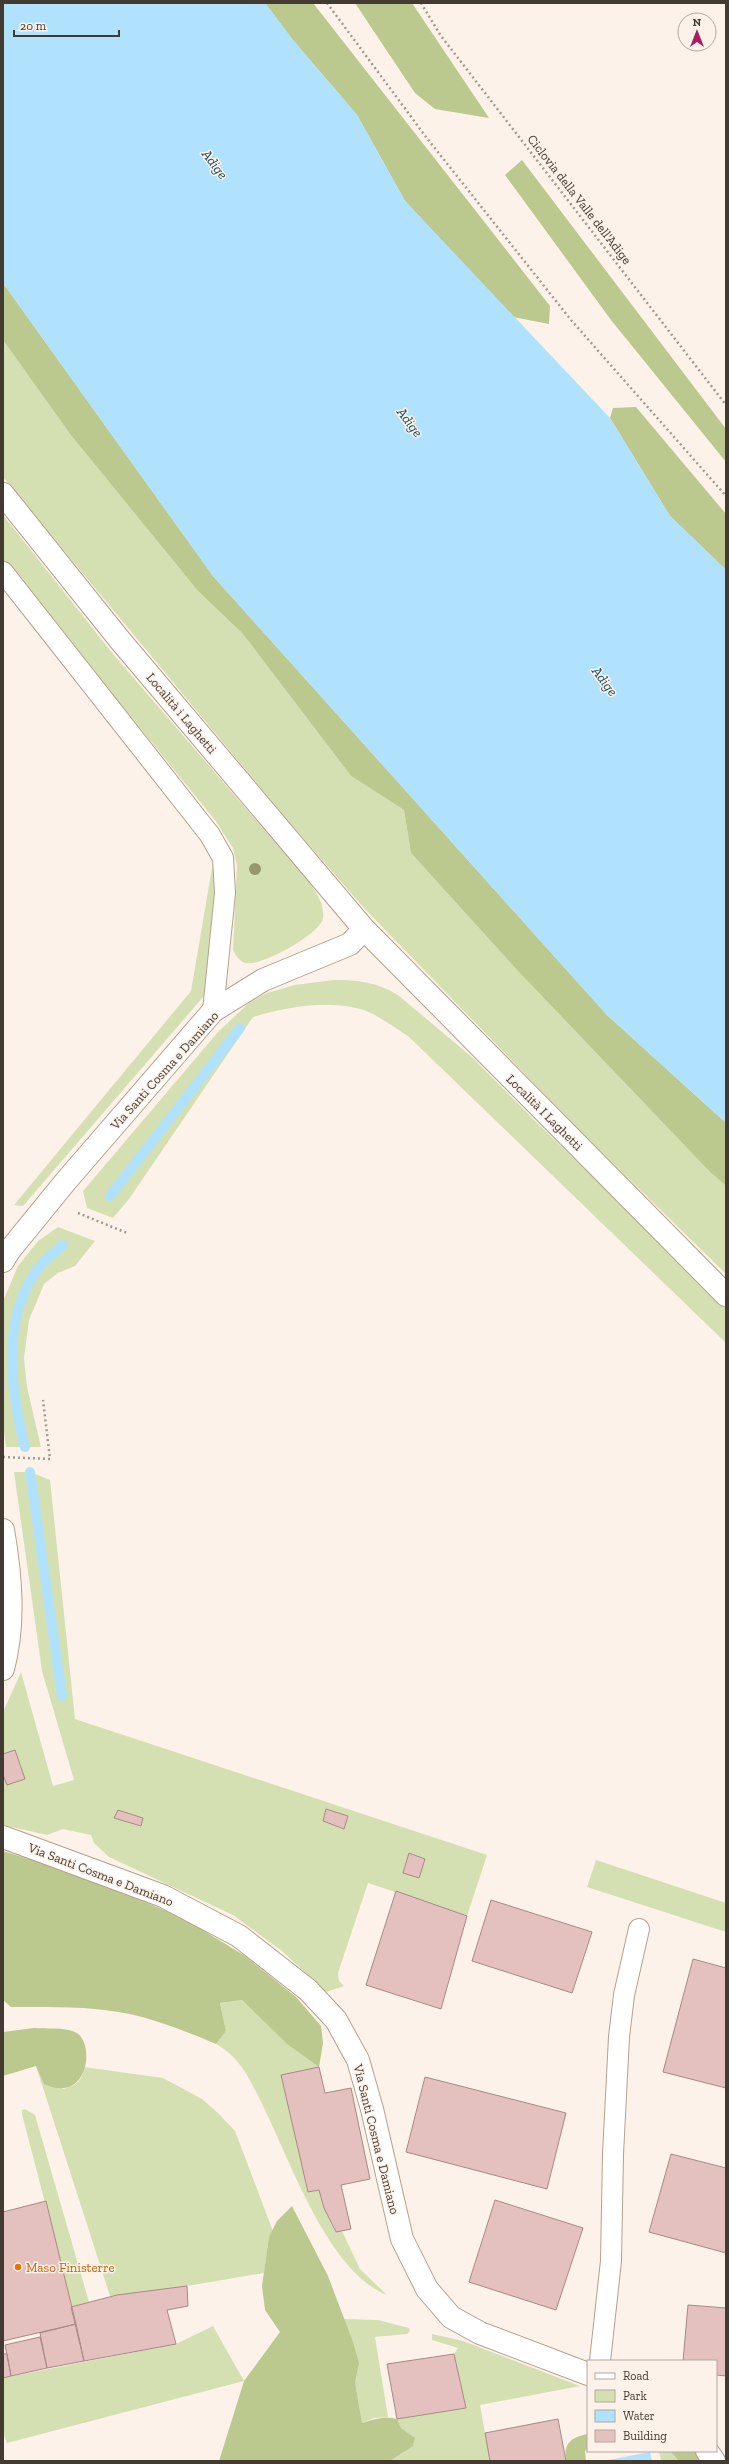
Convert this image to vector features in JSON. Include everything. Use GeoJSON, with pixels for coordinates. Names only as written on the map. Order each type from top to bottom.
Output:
{"type":"FeatureCollection","features":[{"type":"Feature","properties":{"kind":"street","name":"Località i Laghetti"},"geometry":{"type":"LineString","coordinates":[[3,494],[119,639],[364,929]]}},
{"type":"Feature","properties":{"kind":"street","name":"Via Santi Cosma e Damiano"},"geometry":{"type":"LineString","coordinates":[[3,1261],[49,1202],[214,1011],[263,980],[350,944],[364,929]]}},
{"type":"Feature","properties":{"kind":"street","name":"Località I Laghetti"},"geometry":{"type":"LineString","coordinates":[[364,929],[726,1295]]}},
{"type":"Feature","properties":{"kind":"street"},"geometry":{"type":"LineString","coordinates":[[3,1530],[10,1593],[11,1632],[3,1669]]}},
{"type":"Feature","properties":{"kind":"street","name":"Via Santi Cosma e Damiano"},"geometry":{"type":"LineString","coordinates":[[3,1837],[163,1896],[239,1936],[308,1990],[336,2020],[358,2060],[372,2109],[402,2239],[427,2289],[451,2317],[480,2333],[587,2374]]}},
{"type":"Feature","properties":{"kind":"street"},"geometry":{"type":"LineString","coordinates":[[708,2452],[714,2461]]}},
{"type":"Feature","properties":{"kind":"lane"},"geometry":{"type":"LineString","coordinates":[[3,572],[210,834],[223,858],[225,893],[214,1011]]}},
{"type":"Feature","properties":{"kind":"lane"},"geometry":{"type":"LineString","coordinates":[[600,2360],[611,2261],[613,2154],[619,2037],[624,1995],[639,1929]]}},
{"type":"Feature","properties":{"kind":"path"},"geometry":{"type":"LineString","coordinates":[[327,3],[426,137],[571,320],[726,496]]}},
{"type":"Feature","properties":{"kind":"path","name":"Ciclovia della Valle dell'Adige"},"geometry":{"type":"LineString","coordinates":[[421,3],[441,36],[726,405]]}},
{"type":"Feature","properties":{"kind":"path"},"geometry":{"type":"LineString","coordinates":[[49,1202],[127,1233]]}},
{"type":"Feature","properties":{"kind":"path"},"geometry":{"type":"LineString","coordinates":[[3,1457],[50,1459],[43,1400]]}},
{"type":"Feature","properties":{"kind":"green space"},"geometry":{"type":"Polygon","coordinates":[[[265,3],[313,3],[550,306],[549,324],[513,317],[405,201],[357,115],[292,39],[265,3]]]}},
{"type":"Feature","properties":{"kind":"green space"},"geometry":{"type":"Polygon","coordinates":[[[355,3],[412,3],[489,118],[435,109],[415,93],[355,3]]]}},
{"type":"Feature","properties":{"kind":"green space"},"geometry":{"type":"Polygon","coordinates":[[[522,160],[726,429],[726,462],[611,320],[505,175],[522,160]]]}},
{"type":"Feature","properties":{"kind":"green space"},"geometry":{"type":"Polygon","coordinates":[[[3,283],[213,576],[607,1015],[726,1123],[726,1186],[709,1171],[517,970],[411,853],[404,810],[351,776],[243,634],[198,591],[70,434],[3,340],[3,283]]]}},
{"type":"Feature","properties":{"kind":"green space"},"geometry":{"type":"Polygon","coordinates":[[[3,340],[70,434],[198,591],[243,634],[351,776],[404,810],[411,853],[517,970],[709,1171],[726,1186],[726,1274],[587,1138],[363,907],[283,815],[3,477],[3,340]]]}},
{"type":"Feature","properties":{"kind":"green space"},"geometry":{"type":"Polygon","coordinates":[[[636,407],[726,514],[726,570],[670,516],[610,418],[613,408],[636,407]]]}},
{"type":"Feature","properties":{"kind":"green space"},"geometry":{"type":"Polygon","coordinates":[[[3,515],[113,654],[309,882],[317,894],[323,908],[323,918],[320,925],[301,940],[276,955],[253,963],[246,963],[240,960],[237,956],[233,950],[237,866],[233,848],[215,820],[3,560],[3,515]]]}},
{"type":"Feature","properties":{"kind":"green space"},"geometry":{"type":"Polygon","coordinates":[[[213,862],[216,872],[213,954],[208,985],[204,996],[23,1206],[14,1205],[191,991],[213,862]]]}},
{"type":"Feature","properties":{"kind":"green space"},"geometry":{"type":"Polygon","coordinates":[[[334,980],[367,983],[382,987],[398,995],[473,1058],[536,1122],[726,1304],[726,1343],[408,1036],[366,1011],[347,1006],[306,1006],[279,1010],[253,1017],[129,1199],[113,1218],[87,1208],[83,1191],[218,1032],[250,1002],[267,993],[295,985],[334,980]]]}},
{"type":"Feature","properties":{"kind":"green space"},"geometry":{"type":"Polygon","coordinates":[[[58,1227],[95,1241],[75,1266],[58,1273],[44,1284],[29,1320],[24,1358],[27,1387],[41,1447],[6,1447],[3,1426],[3,1301],[18,1266],[38,1241],[58,1227]]]}},
{"type":"Feature","properties":{"kind":"green space"},"geometry":{"type":"Polygon","coordinates":[[[14,1472],[30,1472],[50,1480],[75,1719],[487,1855],[467,1916],[368,1883],[338,1973],[339,1981],[344,1986],[326,1992],[282,1951],[233,1915],[109,1857],[94,1843],[91,1835],[63,1829],[47,1835],[3,1825],[3,1712],[21,1672],[53,1786],[74,1780],[42,1671],[14,1472]]]}},
{"type":"Feature","properties":{"kind":"green space"},"geometry":{"type":"Polygon","coordinates":[[[3,1851],[86,1877],[183,1918],[245,1956],[296,1997],[321,2026],[323,2043],[319,2067],[288,2045],[242,2000],[220,2003],[226,2031],[216,2044],[174,2027],[115,2011],[86,2008],[11,2007],[3,2000],[3,1851]]]}},
{"type":"Feature","properties":{"kind":"green space"},"geometry":{"type":"Polygon","coordinates":[[[596,1860],[726,1903],[726,1932],[587,1887],[596,1860]]]}},
{"type":"Feature","properties":{"kind":"green space"},"geometry":{"type":"Polygon","coordinates":[[[242,2000],[288,2045],[319,2067],[281,2075],[308,2192],[319,2190],[324,2208],[335,2232],[342,2231],[360,2269],[387,2295],[366,2282],[347,2263],[329,2239],[313,2212],[249,2079],[239,2063],[216,2044],[226,2031],[220,2003],[242,2000]]]}},
{"type":"Feature","properties":{"kind":"green space"},"geometry":{"type":"Polygon","coordinates":[[[34,2028],[71,2030],[82,2038],[86,2058],[84,2069],[79,2079],[71,2086],[59,2088],[44,2084],[36,2066],[3,2076],[3,2032],[34,2028]]]}},
{"type":"Feature","properties":{"kind":"green space"},"geometry":{"type":"Polygon","coordinates":[[[36,2066],[63,2089],[78,2082],[82,2076],[84,2067],[163,2078],[202,2099],[218,2113],[235,2131],[273,2231],[269,2237],[264,2273],[187,2286],[110,2296],[36,2066]]]}},
{"type":"Feature","properties":{"kind":"green space"},"geometry":{"type":"Polygon","coordinates":[[[25,2109],[35,2115],[89,2302],[72,2307],[22,2114],[22,2110],[25,2109]]]}},
{"type":"Feature","properties":{"kind":"green space"},"geometry":{"type":"Polygon","coordinates":[[[292,2206],[328,2276],[353,2342],[359,2363],[355,2382],[362,2423],[375,2419],[397,2419],[401,2428],[415,2438],[413,2446],[390,2461],[219,2461],[244,2381],[280,2332],[265,2310],[262,2286],[269,2237],[277,2221],[292,2206]]]}},
{"type":"Feature","properties":{"kind":"green space"},"geometry":{"type":"Polygon","coordinates":[[[344,2319],[378,2320],[409,2328],[410,2331],[407,2334],[375,2337],[388,2417],[374,2418],[362,2423],[344,2319]]]}},
{"type":"Feature","properties":{"kind":"green space"},"geometry":{"type":"Polygon","coordinates":[[[213,2326],[244,2381],[7,2443],[3,2433],[3,2378],[176,2344],[213,2326]]]}},
{"type":"Feature","properties":{"kind":"green space"},"geometry":{"type":"Polygon","coordinates":[[[432,2334],[463,2341],[580,2386],[480,2405],[490,2461],[390,2461],[404,2452],[409,2434],[401,2428],[397,2419],[466,2408],[454,2354],[458,2348],[432,2340],[432,2334]]]}},
{"type":"Feature","properties":{"kind":"green space"},"geometry":{"type":"Polygon","coordinates":[[[587,2434],[587,2449],[585,2451],[586,2461],[566,2461],[565,2455],[567,2445],[577,2437],[587,2434]]]}},
{"type":"Feature","properties":{"kind":"green space"},"geometry":{"type":"Polygon","coordinates":[[[659,2452],[671,2452],[679,2461],[661,2461],[659,2452]]]}},
{"type":"Feature","properties":{"kind":"green space"},"geometry":{"type":"Polygon","coordinates":[[[671,2452],[696,2452],[701,2461],[679,2461],[671,2452]]]}},
{"type":"Feature","properties":{"kind":"water","name":"Adige"},"geometry":{"type":"Polygon","coordinates":[[[3,3],[265,3],[292,39],[357,115],[405,201],[610,418],[670,516],[726,570],[726,1123],[607,1015],[213,576],[3,283],[3,3]]]}},
{"type":"Feature","properties":{"kind":"water"},"geometry":{"type":"Polygon","coordinates":[[[650,2452],[652,2461],[604,2461],[650,2452]]]}},
{"type":"Feature","properties":{"kind":"building"},"geometry":{"type":"Polygon","coordinates":[[[15,1750],[25,1779],[7,1785],[3,1775],[3,1754],[15,1750]]]}},
{"type":"Feature","properties":{"kind":"building"},"geometry":{"type":"Polygon","coordinates":[[[326,1809],[348,1816],[344,1829],[323,1821],[326,1809]]]}},
{"type":"Feature","properties":{"kind":"building"},"geometry":{"type":"Polygon","coordinates":[[[118,1810],[143,1818],[141,1826],[114,1818],[118,1810]]]}},
{"type":"Feature","properties":{"kind":"building"},"geometry":{"type":"Polygon","coordinates":[[[409,1853],[425,1859],[419,1878],[403,1873],[409,1853]]]}},
{"type":"Feature","properties":{"kind":"building"},"geometry":{"type":"Polygon","coordinates":[[[396,1891],[467,1916],[441,2009],[366,1985],[396,1891]]]}},
{"type":"Feature","properties":{"kind":"building"},"geometry":{"type":"Polygon","coordinates":[[[491,1900],[592,1932],[572,1993],[472,1961],[491,1900]]]}},
{"type":"Feature","properties":{"kind":"building"},"geometry":{"type":"Polygon","coordinates":[[[693,1959],[726,1968],[726,2088],[663,2072],[693,1959]]]}},
{"type":"Feature","properties":{"kind":"building"},"geometry":{"type":"Polygon","coordinates":[[[319,2067],[325,2093],[351,2088],[370,2179],[341,2185],[351,2229],[336,2232],[324,2208],[319,2190],[308,2192],[281,2075],[319,2067]]]}},
{"type":"Feature","properties":{"kind":"building"},"geometry":{"type":"Polygon","coordinates":[[[425,2077],[566,2113],[547,2189],[406,2152],[425,2077]]]}},
{"type":"Feature","properties":{"kind":"building"},"geometry":{"type":"Polygon","coordinates":[[[671,2154],[726,2168],[726,2253],[649,2232],[671,2154]]]}},
{"type":"Feature","properties":{"kind":"building"},"geometry":{"type":"Polygon","coordinates":[[[495,2200],[583,2228],[556,2310],[469,2282],[495,2200]]]}},
{"type":"Feature","properties":{"kind":"building"},"geometry":{"type":"Polygon","coordinates":[[[46,2201],[76,2324],[3,2341],[3,2212],[46,2201]]]}},
{"type":"Feature","properties":{"kind":"building"},"geometry":{"type":"Polygon","coordinates":[[[187,2286],[188,2306],[167,2310],[176,2344],[84,2361],[71,2307],[117,2295],[187,2286]]]}},
{"type":"Feature","properties":{"kind":"building"},"geometry":{"type":"Polygon","coordinates":[[[688,2305],[726,2308],[726,2376],[717,2375],[717,2360],[683,2360],[688,2305]]]}},
{"type":"Feature","properties":{"kind":"building"},"geometry":{"type":"Polygon","coordinates":[[[76,2324],[84,2361],[47,2368],[40,2333],[76,2324]]]}},
{"type":"Feature","properties":{"kind":"building"},"geometry":{"type":"Polygon","coordinates":[[[40,2337],[47,2368],[11,2376],[5,2345],[40,2337]]]}},
{"type":"Feature","properties":{"kind":"building"},"geometry":{"type":"Polygon","coordinates":[[[3,2354],[7,2354],[11,2376],[3,2378],[3,2354]]]}},
{"type":"Feature","properties":{"kind":"building"},"geometry":{"type":"Polygon","coordinates":[[[454,2354],[466,2408],[397,2419],[387,2364],[454,2354]]]}},
{"type":"Feature","properties":{"kind":"building"},"geometry":{"type":"Polygon","coordinates":[[[558,2419],[566,2461],[490,2461],[485,2433],[558,2419]]]}},
{"type":"Feature","properties":{"kind":"waterway"},"geometry":{"type":"LineString","coordinates":[[110,1196],[240,1028]]}},
{"type":"Feature","properties":{"kind":"waterway"},"geometry":{"type":"LineString","coordinates":[[25,1447],[15,1400],[12,1352],[14,1328],[20,1305],[29,1284],[42,1264],[49,1256],[63,1245]]}},
{"type":"Feature","properties":{"kind":"waterway"},"geometry":{"type":"LineString","coordinates":[[30,1472],[62,1696]]}},
{"type":"Feature","properties":{"kind":"place","name":"Maso Finisterre"},"geometry":{"type":"Point","coordinates":[18,2267]}}]}
